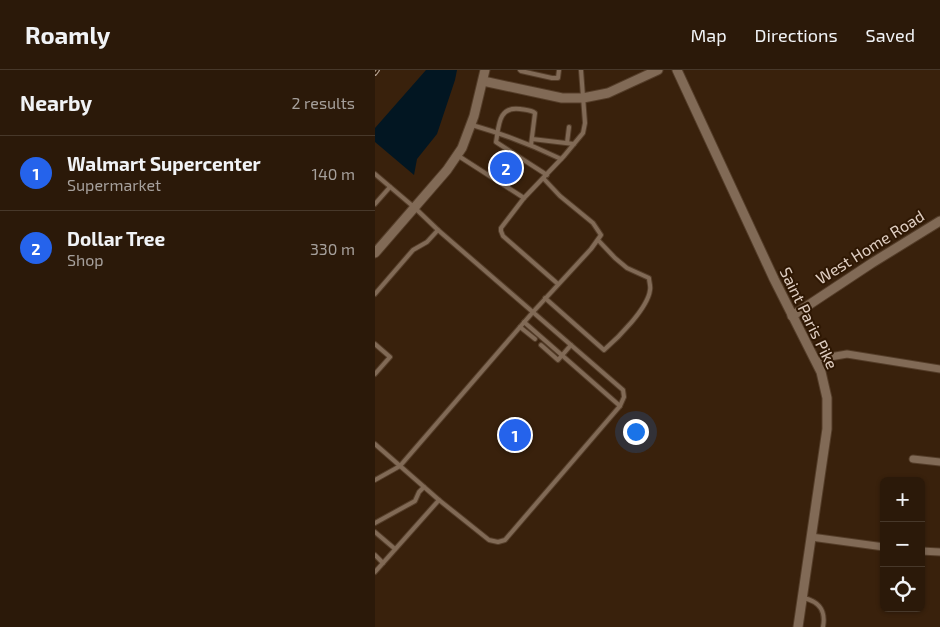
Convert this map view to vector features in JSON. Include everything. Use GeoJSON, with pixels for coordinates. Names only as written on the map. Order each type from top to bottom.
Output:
{"type":"FeatureCollection","features":[{"type":"Feature","properties":{"kind":"street"},"geometry":{"type":"LineString","coordinates":[[375,253],[447,170],[457,155],[471,125],[485,70]]}},
{"type":"Feature","properties":{"kind":"street"},"geometry":{"type":"LineString","coordinates":[[483,81],[562,98],[583,98],[607,93],[658,70]]}},
{"type":"Feature","properties":{"kind":"street","name":"Saint Paris Pike"},"geometry":{"type":"LineString","coordinates":[[677,70],[724,175],[791,316],[817,362],[824,384],[827,414],[824,452],[798,627]]}},
{"type":"Feature","properties":{"kind":"street","name":"West Home Road"},"geometry":{"type":"LineString","coordinates":[[791,316],[940,221]]}},
{"type":"Feature","properties":{"kind":"street"},"geometry":{"type":"LineString","coordinates":[[817,362],[847,354],[940,369]]}},
{"type":"Feature","properties":{"kind":"street"},"geometry":{"type":"LineString","coordinates":[[913,459],[940,462]]}},
{"type":"Feature","properties":{"kind":"street"},"geometry":{"type":"LineString","coordinates":[[811,537],[880,546]]}},
{"type":"Feature","properties":{"kind":"street"},"geometry":{"type":"LineString","coordinates":[[925,551],[940,552]]}},
{"type":"Feature","properties":{"kind":"lane"},"geometry":{"type":"LineString","coordinates":[[520,70],[552,78],[558,78],[559,70]]}},
{"type":"Feature","properties":{"kind":"lane"},"geometry":{"type":"LineString","coordinates":[[544,77],[545,70]]}},
{"type":"Feature","properties":{"kind":"lane"},"geometry":{"type":"LineString","coordinates":[[558,284],[503,236],[501,228],[524,198],[583,133],[585,123],[581,70]]}},
{"type":"Feature","properties":{"kind":"lane"},"geometry":{"type":"LineString","coordinates":[[375,480],[400,466],[545,298],[591,249],[601,235],[593,223],[560,196],[545,177],[496,142],[501,116],[507,110],[514,108],[535,113],[531,145]]}},
{"type":"Feature","properties":{"kind":"lane"},"geometry":{"type":"LineString","coordinates":[[471,125],[531,145],[561,159]]}},
{"type":"Feature","properties":{"kind":"lane"},"geometry":{"type":"LineString","coordinates":[[567,143],[569,127]]}},
{"type":"Feature","properties":{"kind":"lane"},"geometry":{"type":"LineString","coordinates":[[532,139],[574,144]]}},
{"type":"Feature","properties":{"kind":"lane"},"geometry":{"type":"LineString","coordinates":[[457,155],[524,198]]}},
{"type":"Feature","properties":{"kind":"lane"},"geometry":{"type":"LineString","coordinates":[[375,174],[623,390],[624,397],[620,406],[505,540],[498,542],[489,540],[439,500],[375,444]]}},
{"type":"Feature","properties":{"kind":"lane"},"geometry":{"type":"LineString","coordinates":[[375,204],[391,187]]}},
{"type":"Feature","properties":{"kind":"lane"},"geometry":{"type":"LineString","coordinates":[[375,294],[413,250],[427,242],[438,230]]}},
{"type":"Feature","properties":{"kind":"lane"},"geometry":{"type":"LineString","coordinates":[[545,298],[604,350],[616,339],[646,304],[651,289],[649,278],[627,268],[598,240]]}},
{"type":"Feature","properties":{"kind":"lane"},"geometry":{"type":"LineString","coordinates":[[524,322],[620,406]]}},
{"type":"Feature","properties":{"kind":"lane"},"geometry":{"type":"LineString","coordinates":[[520,327],[535,339]]}},
{"type":"Feature","properties":{"kind":"lane"},"geometry":{"type":"LineString","coordinates":[[375,344],[390,357],[375,372]]}},
{"type":"Feature","properties":{"kind":"lane"},"geometry":{"type":"LineString","coordinates":[[541,345],[558,360],[571,345]]}},
{"type":"Feature","properties":{"kind":"lane"},"geometry":{"type":"LineString","coordinates":[[375,523],[415,500],[424,487]]}},
{"type":"Feature","properties":{"kind":"lane"},"geometry":{"type":"LineString","coordinates":[[375,572],[439,500]]}},
{"type":"Feature","properties":{"kind":"lane"},"geometry":{"type":"LineString","coordinates":[[375,532],[395,549]]}},
{"type":"Feature","properties":{"kind":"lane"},"geometry":{"type":"LineString","coordinates":[[375,555],[383,563]]}},
{"type":"Feature","properties":{"kind":"lane"},"geometry":{"type":"LineString","coordinates":[[802,597],[809,599],[821,608],[824,614],[823,627]]}},
{"type":"Feature","properties":{"kind":"water"},"geometry":{"type":"Polygon","coordinates":[[[426,70],[457,70],[437,134],[417,159],[414,175],[375,142],[375,128],[426,70]]]}},
{"type":"Feature","properties":{"kind":"railway"},"geometry":{"type":"LineString","coordinates":[[375,74],[378,70]]}},
{"type":"Feature","properties":{"kind":"place","name":"Dollar Tree"},"geometry":{"type":"Point","coordinates":[506,168]}},
{"type":"Feature","properties":{"kind":"place","name":"Walmart Supercenter"},"geometry":{"type":"Point","coordinates":[515,435]}}]}
